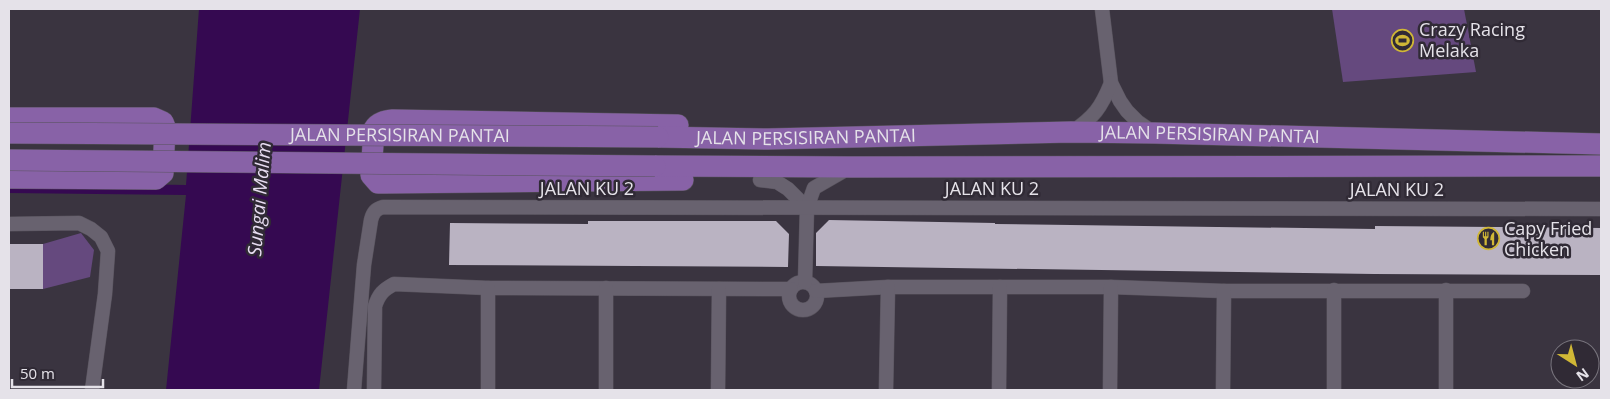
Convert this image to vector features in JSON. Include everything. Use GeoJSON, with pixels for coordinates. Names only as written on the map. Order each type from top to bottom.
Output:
{"type":"FeatureCollection","features":[{"type":"Feature","properties":{"kind":"main road"},"geometry":{"type":"LineString","coordinates":[[9,118],[154,118],[162,122],[165,127],[162,173],[156,179],[9,178]]}},
{"type":"Feature","properties":{"kind":"main road"},"geometry":{"type":"LineString","coordinates":[[768,139],[730,131],[689,126],[393,120],[377,124],[374,129],[370,176],[378,182],[384,183],[760,180],[850,167]]}},
{"type":"Feature","properties":{"kind":"main road","name":"JALAN PERSISIRAN PANTAI"},"geometry":{"type":"LineString","coordinates":[[9,133],[768,139],[1071,132],[1601,144]]}},
{"type":"Feature","properties":{"kind":"main road","name":"JALAN PERSISIRAN PANTAI"},"geometry":{"type":"LineString","coordinates":[[9,160],[850,167],[1601,166]]}},
{"type":"Feature","properties":{"kind":"street"},"geometry":{"type":"LineString","coordinates":[[1102,9],[1111,83],[1127,111],[1138,122],[1154,133]]}},
{"type":"Feature","properties":{"kind":"street"},"geometry":{"type":"LineString","coordinates":[[1071,132],[1096,113],[1104,101],[1111,83]]}},
{"type":"Feature","properties":{"kind":"street"},"geometry":{"type":"LineString","coordinates":[[850,167],[814,188],[807,208],[811,286],[818,295],[815,304],[807,310],[802,310],[794,307],[789,294],[791,289],[797,284],[811,286],[1111,288],[1224,291],[1523,290]]}},
{"type":"Feature","properties":{"kind":"street"},"geometry":{"type":"LineString","coordinates":[[760,180],[777,182],[788,189],[807,208]]}},
{"type":"Feature","properties":{"kind":"street","name":"JALAN KU 2"},"geometry":{"type":"LineString","coordinates":[[354,390],[364,265],[369,229],[373,214],[383,207],[1601,209]]}},
{"type":"Feature","properties":{"kind":"street"},"geometry":{"type":"LineString","coordinates":[[9,224],[79,223],[101,237],[108,251],[105,294],[92,390]]}},
{"type":"Feature","properties":{"kind":"street"},"geometry":{"type":"LineString","coordinates":[[374,390],[375,306],[378,296],[383,290],[394,284],[488,288],[791,289]]}},
{"type":"Feature","properties":{"kind":"street"},"geometry":{"type":"LineString","coordinates":[[886,390],[888,287]]}},
{"type":"Feature","properties":{"kind":"street"},"geometry":{"type":"LineString","coordinates":[[999,390],[1000,287]]}},
{"type":"Feature","properties":{"kind":"street"},"geometry":{"type":"LineString","coordinates":[[488,288],[488,390]]}},
{"type":"Feature","properties":{"kind":"street"},"geometry":{"type":"LineString","coordinates":[[606,288],[606,390]]}},
{"type":"Feature","properties":{"kind":"street"},"geometry":{"type":"LineString","coordinates":[[1110,390],[1111,288]]}},
{"type":"Feature","properties":{"kind":"street"},"geometry":{"type":"LineString","coordinates":[[718,390],[719,289]]}},
{"type":"Feature","properties":{"kind":"street"},"geometry":{"type":"LineString","coordinates":[[1334,290],[1334,390]]}},
{"type":"Feature","properties":{"kind":"street"},"geometry":{"type":"LineString","coordinates":[[1446,290],[1446,390]]}},
{"type":"Feature","properties":{"kind":"street"},"geometry":{"type":"LineString","coordinates":[[1223,390],[1224,291]]}},
{"type":"Feature","properties":{"kind":"shaded area","name":"Crazy Racing Melaka"},"geometry":{"type":"Polygon","coordinates":[[[1332,9],[1464,9],[1476,72],[1343,82],[1332,9]]]}},
{"type":"Feature","properties":{"kind":"shaded area"},"geometry":{"type":"Polygon","coordinates":[[[81,233],[94,250],[90,277],[43,289],[43,244],[81,233]]]}},
{"type":"Feature","properties":{"kind":"water","name":"Sungai Malim"},"geometry":{"type":"Polygon","coordinates":[[[199,9],[360,9],[319,390],[166,390],[186,195],[9,193],[9,182],[186,185],[199,9]]]}},
{"type":"Feature","properties":{"kind":"building"},"geometry":{"type":"Polygon","coordinates":[[[829,220],[1375,229],[1375,226],[1601,228],[1601,275],[1374,274],[816,266],[816,233],[829,220]]]}},
{"type":"Feature","properties":{"kind":"building"},"geometry":{"type":"Polygon","coordinates":[[[588,221],[776,221],[789,234],[788,267],[449,265],[450,223],[588,224],[588,221]]]}},
{"type":"Feature","properties":{"kind":"building"},"geometry":{"type":"Polygon","coordinates":[[[9,244],[43,244],[43,289],[9,289],[9,244]]]}},
{"type":"Feature","properties":{"kind":"place","name":"Crazy Racing Melaka"},"geometry":{"type":"Point","coordinates":[1403,40]}},
{"type":"Feature","properties":{"kind":"place","name":"Capy Fried Chicken"},"geometry":{"type":"Point","coordinates":[1488,239]}}]}
